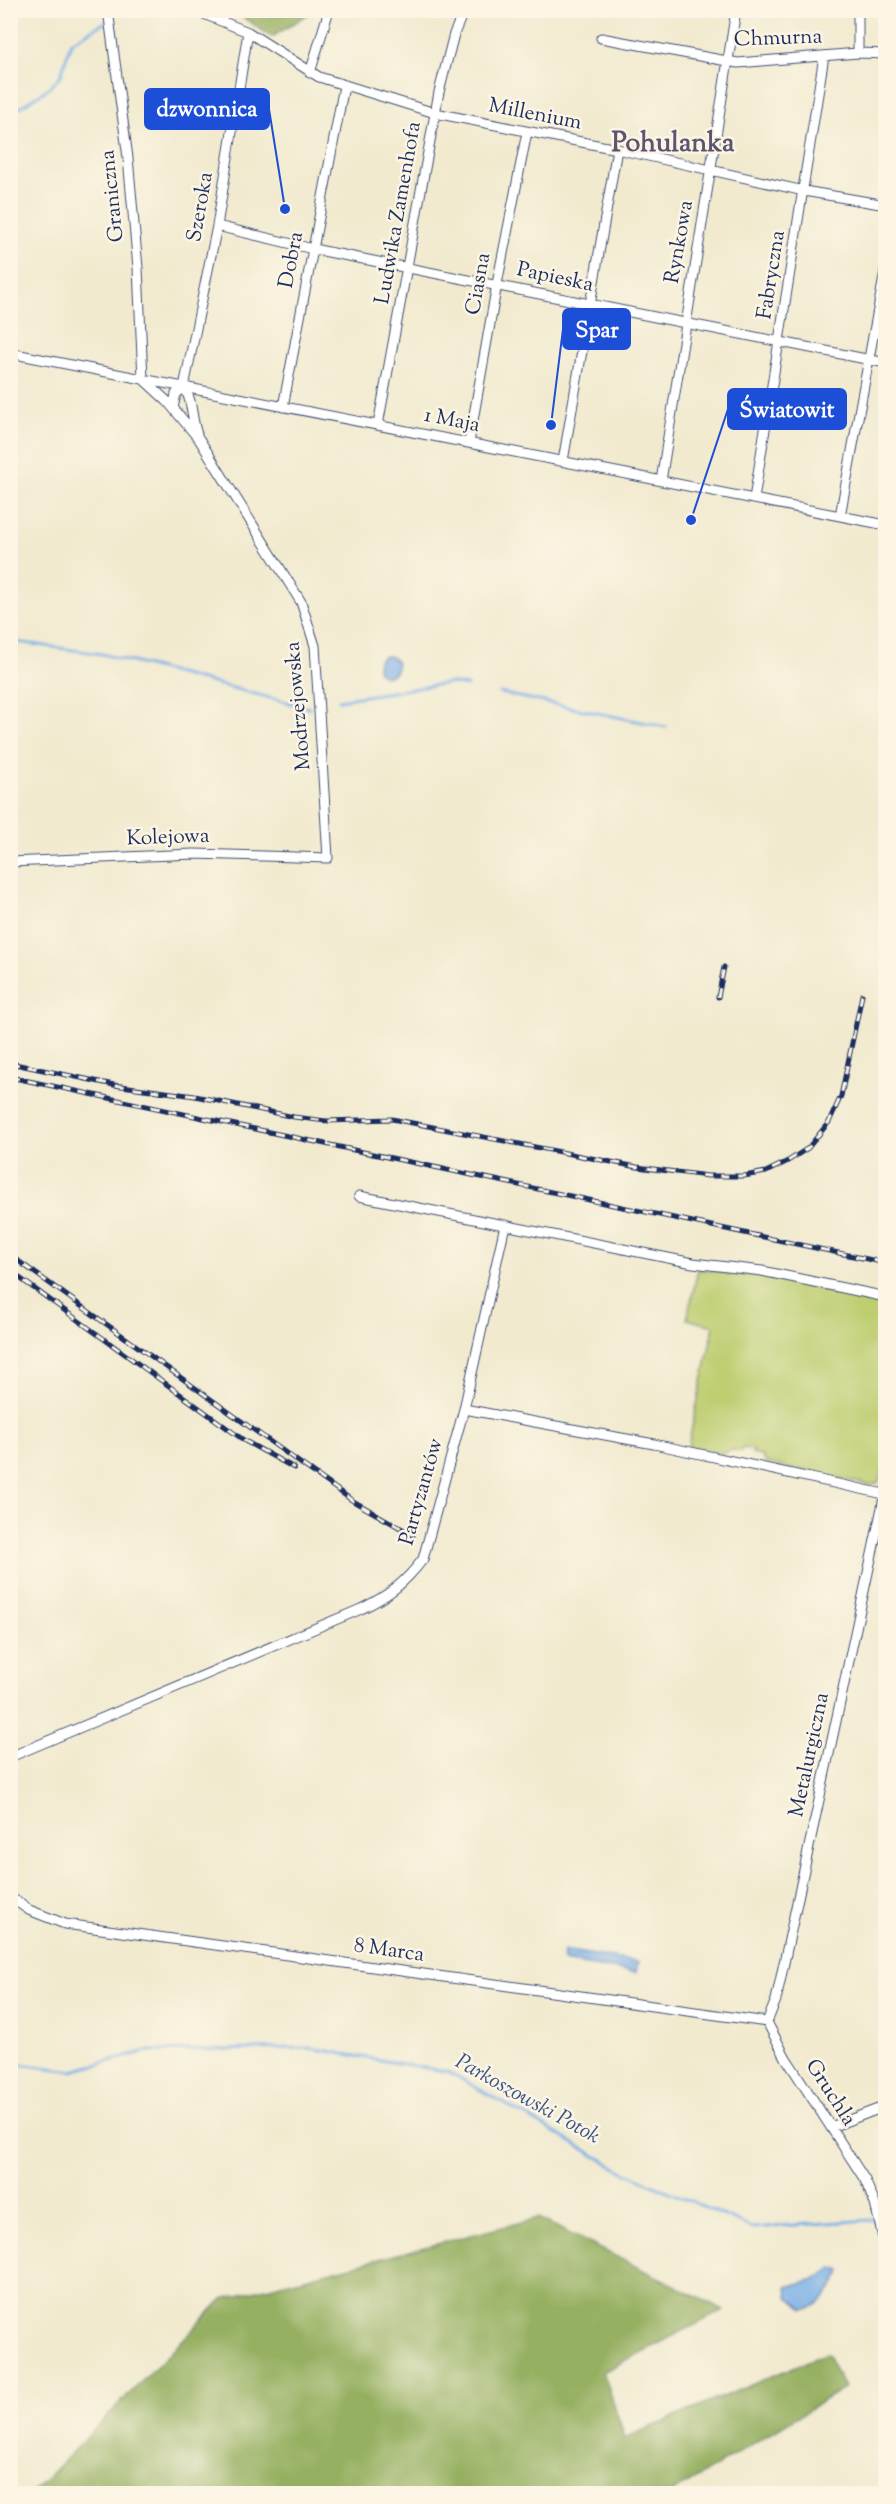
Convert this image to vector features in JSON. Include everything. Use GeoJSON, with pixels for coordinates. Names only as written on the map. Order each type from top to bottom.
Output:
{"type":"FeatureCollection","features":[{"type":"Feature","properties":{"kind":"street","name":"Graniczna"},"geometry":{"type":"LineString","coordinates":[[108,10],[128,159],[138,268],[143,379]]}},
{"type":"Feature","properties":{"kind":"street","name":"Millenium"},"geometry":{"type":"LineString","coordinates":[[194,10],[248,32],[310,73],[344,86],[435,113],[804,191],[885,205]]}},
{"type":"Feature","properties":{"kind":"street"},"geometry":{"type":"LineString","coordinates":[[310,73],[329,10]]}},
{"type":"Feature","properties":{"kind":"street","name":"Ludwika Zamenhofa"},"geometry":{"type":"LineString","coordinates":[[378,425],[435,113],[445,65],[464,10]]}},
{"type":"Feature","properties":{"kind":"street","name":"Rynkowa"},"geometry":{"type":"LineString","coordinates":[[661,481],[684,322],[711,171],[736,10]]}},
{"type":"Feature","properties":{"kind":"street"},"geometry":{"type":"LineString","coordinates":[[858,10],[858,53]]}},
{"type":"Feature","properties":{"kind":"street","name":"Szeroka"},"geometry":{"type":"LineString","coordinates":[[184,387],[217,226],[248,32]]}},
{"type":"Feature","properties":{"kind":"street","name":"Chmurna"},"geometry":{"type":"LineString","coordinates":[[601,38],[738,63],[858,53],[885,54]]}},
{"type":"Feature","properties":{"kind":"street","name":"Fabryczna"},"geometry":{"type":"LineString","coordinates":[[754,499],[824,56]]}},
{"type":"Feature","properties":{"kind":"street","name":"Dobra"},"geometry":{"type":"LineString","coordinates":[[283,407],[344,86]]}},
{"type":"Feature","properties":{"kind":"street","name":"Ciasna"},"geometry":{"type":"LineString","coordinates":[[469,443],[496,284],[527,132]]}},
{"type":"Feature","properties":{"kind":"street"},"geometry":{"type":"LineString","coordinates":[[564,461],[617,150]]}},
{"type":"Feature","properties":{"kind":"street","name":"Papieska"},"geometry":{"type":"LineString","coordinates":[[217,226],[313,249],[885,363]]}},
{"type":"Feature","properties":{"kind":"street"},"geometry":{"type":"LineString","coordinates":[[840,516],[866,360],[885,266]]}},
{"type":"Feature","properties":{"kind":"street","name":"1 Maja"},"geometry":{"type":"LineString","coordinates":[[10,353],[885,525]]}},
{"type":"Feature","properties":{"kind":"street","name":"Modrzejowska"},"geometry":{"type":"LineString","coordinates":[[143,379],[173,408],[199,439],[301,602],[309,624],[315,657],[328,858]]}},
{"type":"Feature","properties":{"kind":"street","name":"Modrzejowska"},"geometry":{"type":"LineString","coordinates":[[184,387],[190,396],[190,410],[199,439]]}},
{"type":"Feature","properties":{"kind":"street"},"geometry":{"type":"LineString","coordinates":[[173,408],[176,394],[184,387]]}},
{"type":"Feature","properties":{"kind":"street","name":"Kolejowa"},"geometry":{"type":"LineString","coordinates":[[10,862],[194,854],[328,858]]}},
{"type":"Feature","properties":{"kind":"street"},"geometry":{"type":"LineString","coordinates":[[359,1196],[693,1263],[762,1271],[885,1297]]}},
{"type":"Feature","properties":{"kind":"street","name":"Partyzantów"},"geometry":{"type":"LineString","coordinates":[[10,1757],[389,1596],[410,1577],[423,1559],[464,1409],[505,1225]]}},
{"type":"Feature","properties":{"kind":"street"},"geometry":{"type":"LineString","coordinates":[[464,1409],[654,1444],[885,1491]]}},
{"type":"Feature","properties":{"kind":"street","name":"Metalurgiczna"},"geometry":{"type":"LineString","coordinates":[[767,2022],[776,2000],[885,1491]]}},
{"type":"Feature","properties":{"kind":"street","name":"8 Marca"},"geometry":{"type":"LineString","coordinates":[[10,1898],[36,1913],[65,1924],[767,2022]]}},
{"type":"Feature","properties":{"kind":"street","name":"Gruchla"},"geometry":{"type":"LineString","coordinates":[[767,2022],[786,2058],[871,2194],[885,2250]]}},
{"type":"Feature","properties":{"kind":"street"},"geometry":{"type":"LineString","coordinates":[[831,2127],[885,2106]]}},
{"type":"Feature","properties":{"kind":"green space"},"geometry":{"type":"Polygon","coordinates":[[[243,10],[313,11],[272,37],[244,18],[243,10]]]}},
{"type":"Feature","properties":{"kind":"green space"},"geometry":{"type":"Polygon","coordinates":[[[698,1269],[762,1276],[885,1304],[886,1462],[878,1483],[870,1485],[766,1463],[761,1456],[752,1454],[753,1450],[743,1448],[741,1451],[730,1450],[724,1454],[688,1446],[714,1326],[687,1319],[698,1269]]]}},
{"type":"Feature","properties":{"kind":"green space"},"geometry":{"type":"Polygon","coordinates":[[[538,2218],[724,2310],[603,2372],[625,2438],[827,2353],[844,2388],[672,2493],[32,2493],[223,2299],[538,2218]]]}},
{"type":"Feature","properties":{"kind":"water"},"geometry":{"type":"Polygon","coordinates":[[[383,656],[391,656],[397,662],[397,670],[391,676],[383,676],[377,670],[377,662],[383,656]]]}},
{"type":"Feature","properties":{"kind":"water"},"geometry":{"type":"Polygon","coordinates":[[[564,1950],[638,1962],[636,1973],[563,1961],[564,1950]]]}},
{"type":"Feature","properties":{"kind":"water"},"geometry":{"type":"Polygon","coordinates":[[[833,2268],[842,2271],[827,2295],[816,2305],[804,2309],[788,2297],[787,2287],[818,2278],[833,2268]]]}},
{"type":"Feature","properties":{"kind":"waterway"},"geometry":{"type":"LineString","coordinates":[[10,114],[49,88],[61,75],[71,42],[104,23]]}},
{"type":"Feature","properties":{"kind":"waterway"},"geometry":{"type":"LineString","coordinates":[[10,641],[102,654],[309,708]]}},
{"type":"Feature","properties":{"kind":"waterway"},"geometry":{"type":"LineString","coordinates":[[339,700],[450,683],[467,686]]}},
{"type":"Feature","properties":{"kind":"waterway"},"geometry":{"type":"LineString","coordinates":[[500,693],[666,727]]}},
{"type":"Feature","properties":{"kind":"waterway","name":"Parkoszowski Potok"},"geometry":{"type":"LineString","coordinates":[[10,2063],[73,2071],[147,2051],[310,2048],[449,2072],[622,2171],[752,2228],[872,2220]]}},
{"type":"Feature","properties":{"kind":"railway"},"geometry":{"type":"LineString","coordinates":[[718,997],[724,967]]}},
{"type":"Feature","properties":{"kind":"railway"},"geometry":{"type":"LineString","coordinates":[[10,1063],[114,1085],[195,1096],[294,1117],[326,1121],[392,1119],[637,1167],[708,1176],[744,1176],[766,1172],[788,1161],[808,1148],[829,1122],[841,1096],[862,995]]}},
{"type":"Feature","properties":{"kind":"railway"},"geometry":{"type":"LineString","coordinates":[[10,1077],[886,1263]]}},
{"type":"Feature","properties":{"kind":"railway"},"geometry":{"type":"LineString","coordinates":[[10,1255],[353,1501],[413,1535]]}},
{"type":"Feature","properties":{"kind":"railway"},"geometry":{"type":"LineString","coordinates":[[10,1271],[245,1441],[294,1468]]}},
{"type":"Feature","properties":{"kind":"place","name":"dzwonnica"},"geometry":{"type":"Point","coordinates":[285,209]}},
{"type":"Feature","properties":{"kind":"place","name":"Spar"},"geometry":{"type":"Point","coordinates":[551,425]}},
{"type":"Feature","properties":{"kind":"place","name":"Światowit"},"geometry":{"type":"Point","coordinates":[691,520]}},
{"type":"Feature","properties":{"kind":"district","name":"Pohulanka"},"geometry":{"type":"Point","coordinates":[673,144]}}]}
